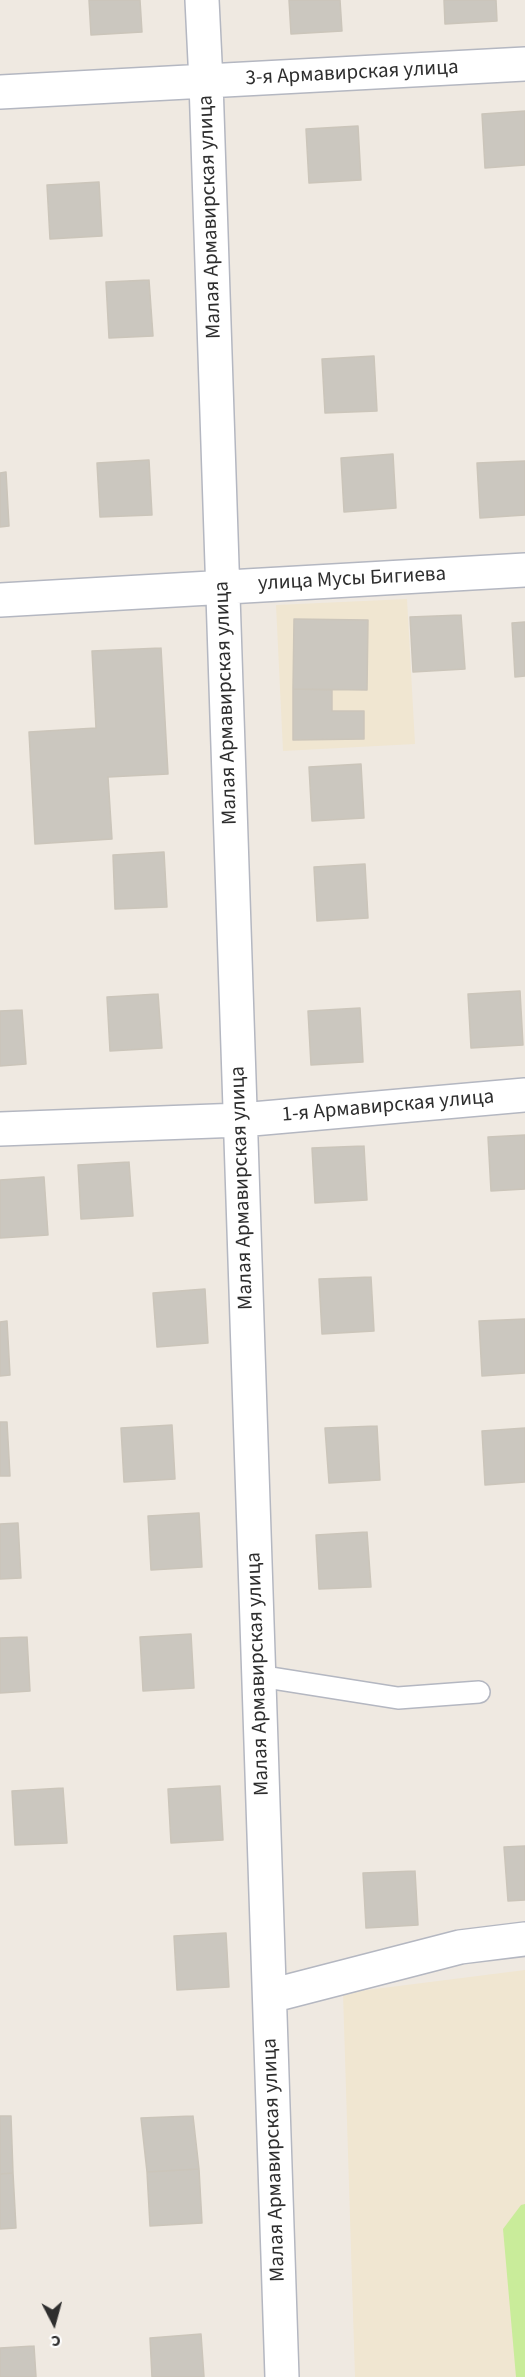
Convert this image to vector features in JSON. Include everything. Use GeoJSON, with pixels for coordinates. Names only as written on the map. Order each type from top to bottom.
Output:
{"type":"FeatureCollection","features":[{"type":"Feature","properties":{"kind":"street","name":"Малая Армавирская улица"},"geometry":{"type":"LineString","coordinates":[[202,0],[282,2377]]}},
{"type":"Feature","properties":{"kind":"street","name":"3-я Армавирская улица"},"geometry":{"type":"LineString","coordinates":[[0,92],[525,64]]}},
{"type":"Feature","properties":{"kind":"street","name":"улица Мусы Бигиева"},"geometry":{"type":"LineString","coordinates":[[0,600],[525,570]]}},
{"type":"Feature","properties":{"kind":"street","name":"1-я Армавирская улица"},"geometry":{"type":"LineString","coordinates":[[0,1129],[241,1120],[525,1095]]}},
{"type":"Feature","properties":{"kind":"street"},"geometry":{"type":"LineString","coordinates":[[270,1996],[460,1947],[525,1939]]}},
{"type":"Feature","properties":{"kind":"lane"},"geometry":{"type":"LineString","coordinates":[[259,1676],[398,1698],[479,1692]]}},
{"type":"Feature","properties":{"kind":"shaded area"},"geometry":{"type":"Polygon","coordinates":[[[407,599],[415,744],[283,751],[276,605],[407,599]]]}},
{"type":"Feature","properties":{"kind":"shaded area"},"geometry":{"type":"Polygon","coordinates":[[[525,1970],[525,2377],[355,2377],[343,1993],[525,1970]]]}},
{"type":"Feature","properties":{"kind":"green space"},"geometry":{"type":"Polygon","coordinates":[[[525,2204],[525,2377],[516,2377],[503,2229],[521,2205],[525,2204]]]}},
{"type":"Feature","properties":{"kind":"building"},"geometry":{"type":"Polygon","coordinates":[[[89,0],[140,0],[142,32],[91,35],[89,0]]]}},
{"type":"Feature","properties":{"kind":"building"},"geometry":{"type":"Polygon","coordinates":[[[289,0],[340,0],[342,31],[291,34],[289,0]]]}},
{"type":"Feature","properties":{"kind":"building"},"geometry":{"type":"Polygon","coordinates":[[[444,0],[496,0],[497,21],[445,24],[444,0]]]}},
{"type":"Feature","properties":{"kind":"building"},"geometry":{"type":"Polygon","coordinates":[[[525,111],[525,165],[485,168],[482,114],[525,111]]]}},
{"type":"Feature","properties":{"kind":"building"},"geometry":{"type":"Polygon","coordinates":[[[358,126],[361,180],[309,183],[306,129],[358,126]]]}},
{"type":"Feature","properties":{"kind":"building"},"geometry":{"type":"Polygon","coordinates":[[[99,182],[102,236],[50,239],[47,185],[99,182]]]}},
{"type":"Feature","properties":{"kind":"building"},"geometry":{"type":"Polygon","coordinates":[[[149,280],[153,336],[109,338],[106,282],[149,280]]]}},
{"type":"Feature","properties":{"kind":"building"},"geometry":{"type":"Polygon","coordinates":[[[374,356],[377,411],[325,413],[322,359],[374,356]]]}},
{"type":"Feature","properties":{"kind":"building"},"geometry":{"type":"Polygon","coordinates":[[[393,454],[396,508],[344,512],[341,458],[393,454]]]}},
{"type":"Feature","properties":{"kind":"building"},"geometry":{"type":"Polygon","coordinates":[[[149,460],[152,515],[100,517],[97,463],[149,460]]]}},
{"type":"Feature","properties":{"kind":"building"},"geometry":{"type":"Polygon","coordinates":[[[525,461],[525,515],[480,518],[477,463],[525,461]]]}},
{"type":"Feature","properties":{"kind":"building"},"geometry":{"type":"Polygon","coordinates":[[[6,472],[9,526],[0,527],[0,473],[6,472]]]}},
{"type":"Feature","properties":{"kind":"building"},"geometry":{"type":"Polygon","coordinates":[[[461,615],[465,669],[413,672],[410,617],[461,615]]]}},
{"type":"Feature","properties":{"kind":"building"},"geometry":{"type":"Polygon","coordinates":[[[294,619],[368,620],[367,690],[293,689],[294,619]]]}},
{"type":"Feature","properties":{"kind":"building"},"geometry":{"type":"Polygon","coordinates":[[[525,622],[525,676],[515,677],[512,623],[525,622]]]}},
{"type":"Feature","properties":{"kind":"building"},"geometry":{"type":"Polygon","coordinates":[[[161,648],[168,774],[108,777],[112,839],[35,844],[29,732],[96,728],[92,651],[161,648]]]}},
{"type":"Feature","properties":{"kind":"building"},"geometry":{"type":"Polygon","coordinates":[[[293,689],[332,690],[332,711],[364,711],[364,739],[293,740],[293,689]]]}},
{"type":"Feature","properties":{"kind":"building"},"geometry":{"type":"Polygon","coordinates":[[[361,764],[364,818],[312,821],[309,767],[361,764]]]}},
{"type":"Feature","properties":{"kind":"building"},"geometry":{"type":"Polygon","coordinates":[[[164,852],[167,907],[115,909],[113,855],[164,852]]]}},
{"type":"Feature","properties":{"kind":"building"},"geometry":{"type":"Polygon","coordinates":[[[365,864],[368,918],[317,921],[314,867],[365,864]]]}},
{"type":"Feature","properties":{"kind":"building"},"geometry":{"type":"Polygon","coordinates":[[[520,991],[523,1045],[471,1048],[468,994],[520,991]]]}},
{"type":"Feature","properties":{"kind":"building"},"geometry":{"type":"Polygon","coordinates":[[[158,994],[162,1048],[110,1051],[107,997],[158,994]]]}},
{"type":"Feature","properties":{"kind":"building"},"geometry":{"type":"Polygon","coordinates":[[[360,1008],[363,1062],[311,1065],[308,1011],[360,1008]]]}},
{"type":"Feature","properties":{"kind":"building"},"geometry":{"type":"Polygon","coordinates":[[[22,1010],[26,1064],[0,1066],[0,1011],[22,1010]]]}},
{"type":"Feature","properties":{"kind":"building"},"geometry":{"type":"Polygon","coordinates":[[[525,1135],[525,1189],[491,1191],[488,1137],[525,1135]]]}},
{"type":"Feature","properties":{"kind":"building"},"geometry":{"type":"Polygon","coordinates":[[[364,1146],[367,1200],[315,1203],[312,1148],[364,1146]]]}},
{"type":"Feature","properties":{"kind":"building"},"geometry":{"type":"Polygon","coordinates":[[[129,1162],[133,1216],[81,1219],[78,1165],[129,1162]]]}},
{"type":"Feature","properties":{"kind":"building"},"geometry":{"type":"Polygon","coordinates":[[[44,1177],[48,1235],[0,1238],[0,1180],[44,1177]]]}},
{"type":"Feature","properties":{"kind":"building"},"geometry":{"type":"Polygon","coordinates":[[[371,1277],[374,1331],[322,1334],[319,1279],[371,1277]]]}},
{"type":"Feature","properties":{"kind":"building"},"geometry":{"type":"Polygon","coordinates":[[[205,1289],[208,1343],[157,1347],[153,1293],[205,1289]]]}},
{"type":"Feature","properties":{"kind":"building"},"geometry":{"type":"Polygon","coordinates":[[[525,1319],[525,1373],[482,1376],[479,1321],[525,1319]]]}},
{"type":"Feature","properties":{"kind":"building"},"geometry":{"type":"Polygon","coordinates":[[[7,1321],[10,1375],[0,1376],[0,1322],[7,1321]]]}},
{"type":"Feature","properties":{"kind":"building"},"geometry":{"type":"Polygon","coordinates":[[[0,1422],[7,1422],[10,1476],[0,1476],[0,1422]]]}},
{"type":"Feature","properties":{"kind":"building"},"geometry":{"type":"Polygon","coordinates":[[[172,1425],[175,1479],[124,1482],[121,1428],[172,1425]]]}},
{"type":"Feature","properties":{"kind":"building"},"geometry":{"type":"Polygon","coordinates":[[[377,1426],[380,1480],[329,1483],[325,1428],[377,1426]]]}},
{"type":"Feature","properties":{"kind":"building"},"geometry":{"type":"Polygon","coordinates":[[[525,1428],[525,1482],[485,1485],[482,1431],[525,1428]]]}},
{"type":"Feature","properties":{"kind":"building"},"geometry":{"type":"Polygon","coordinates":[[[199,1513],[202,1567],[151,1570],[148,1516],[199,1513]]]}},
{"type":"Feature","properties":{"kind":"building"},"geometry":{"type":"Polygon","coordinates":[[[18,1523],[21,1578],[0,1579],[0,1524],[18,1523]]]}},
{"type":"Feature","properties":{"kind":"building"},"geometry":{"type":"Polygon","coordinates":[[[367,1532],[371,1587],[319,1589],[316,1535],[367,1532]]]}},
{"type":"Feature","properties":{"kind":"building"},"geometry":{"type":"Polygon","coordinates":[[[191,1634],[194,1688],[143,1691],[140,1637],[191,1634]]]}},
{"type":"Feature","properties":{"kind":"building"},"geometry":{"type":"Polygon","coordinates":[[[27,1637],[30,1691],[0,1693],[0,1638],[27,1637]]]}},
{"type":"Feature","properties":{"kind":"building"},"geometry":{"type":"Polygon","coordinates":[[[220,1786],[223,1840],[171,1843],[168,1789],[220,1786]]]}},
{"type":"Feature","properties":{"kind":"building"},"geometry":{"type":"Polygon","coordinates":[[[63,1788],[67,1843],[15,1845],[12,1791],[63,1788]]]}},
{"type":"Feature","properties":{"kind":"building"},"geometry":{"type":"Polygon","coordinates":[[[525,1846],[525,1900],[508,1901],[504,1847],[525,1846]]]}},
{"type":"Feature","properties":{"kind":"building"},"geometry":{"type":"Polygon","coordinates":[[[415,1871],[418,1925],[366,1928],[363,1873],[415,1871]]]}},
{"type":"Feature","properties":{"kind":"building"},"geometry":{"type":"Polygon","coordinates":[[[226,1933],[229,1987],[177,1990],[174,1936],[226,1933]]]}},
{"type":"Feature","properties":{"kind":"building"},"geometry":{"type":"Polygon","coordinates":[[[0,2116],[11,2116],[13,2173],[0,2174],[0,2116]]]}},
{"type":"Feature","properties":{"kind":"building"},"geometry":{"type":"Polygon","coordinates":[[[193,2116],[199,2169],[147,2172],[141,2118],[193,2116]]]}},
{"type":"Feature","properties":{"kind":"building"},"geometry":{"type":"Polygon","coordinates":[[[199,2169],[202,2223],[150,2226],[147,2172],[199,2169]]]}},
{"type":"Feature","properties":{"kind":"building"},"geometry":{"type":"Polygon","coordinates":[[[13,2173],[16,2228],[0,2229],[0,2174],[13,2173]]]}},
{"type":"Feature","properties":{"kind":"building"},"geometry":{"type":"Polygon","coordinates":[[[201,2334],[204,2377],[152,2377],[150,2338],[201,2334]]]}},
{"type":"Feature","properties":{"kind":"building"},"geometry":{"type":"Polygon","coordinates":[[[34,2346],[36,2377],[0,2377],[0,2348],[34,2346]]]}}]}
